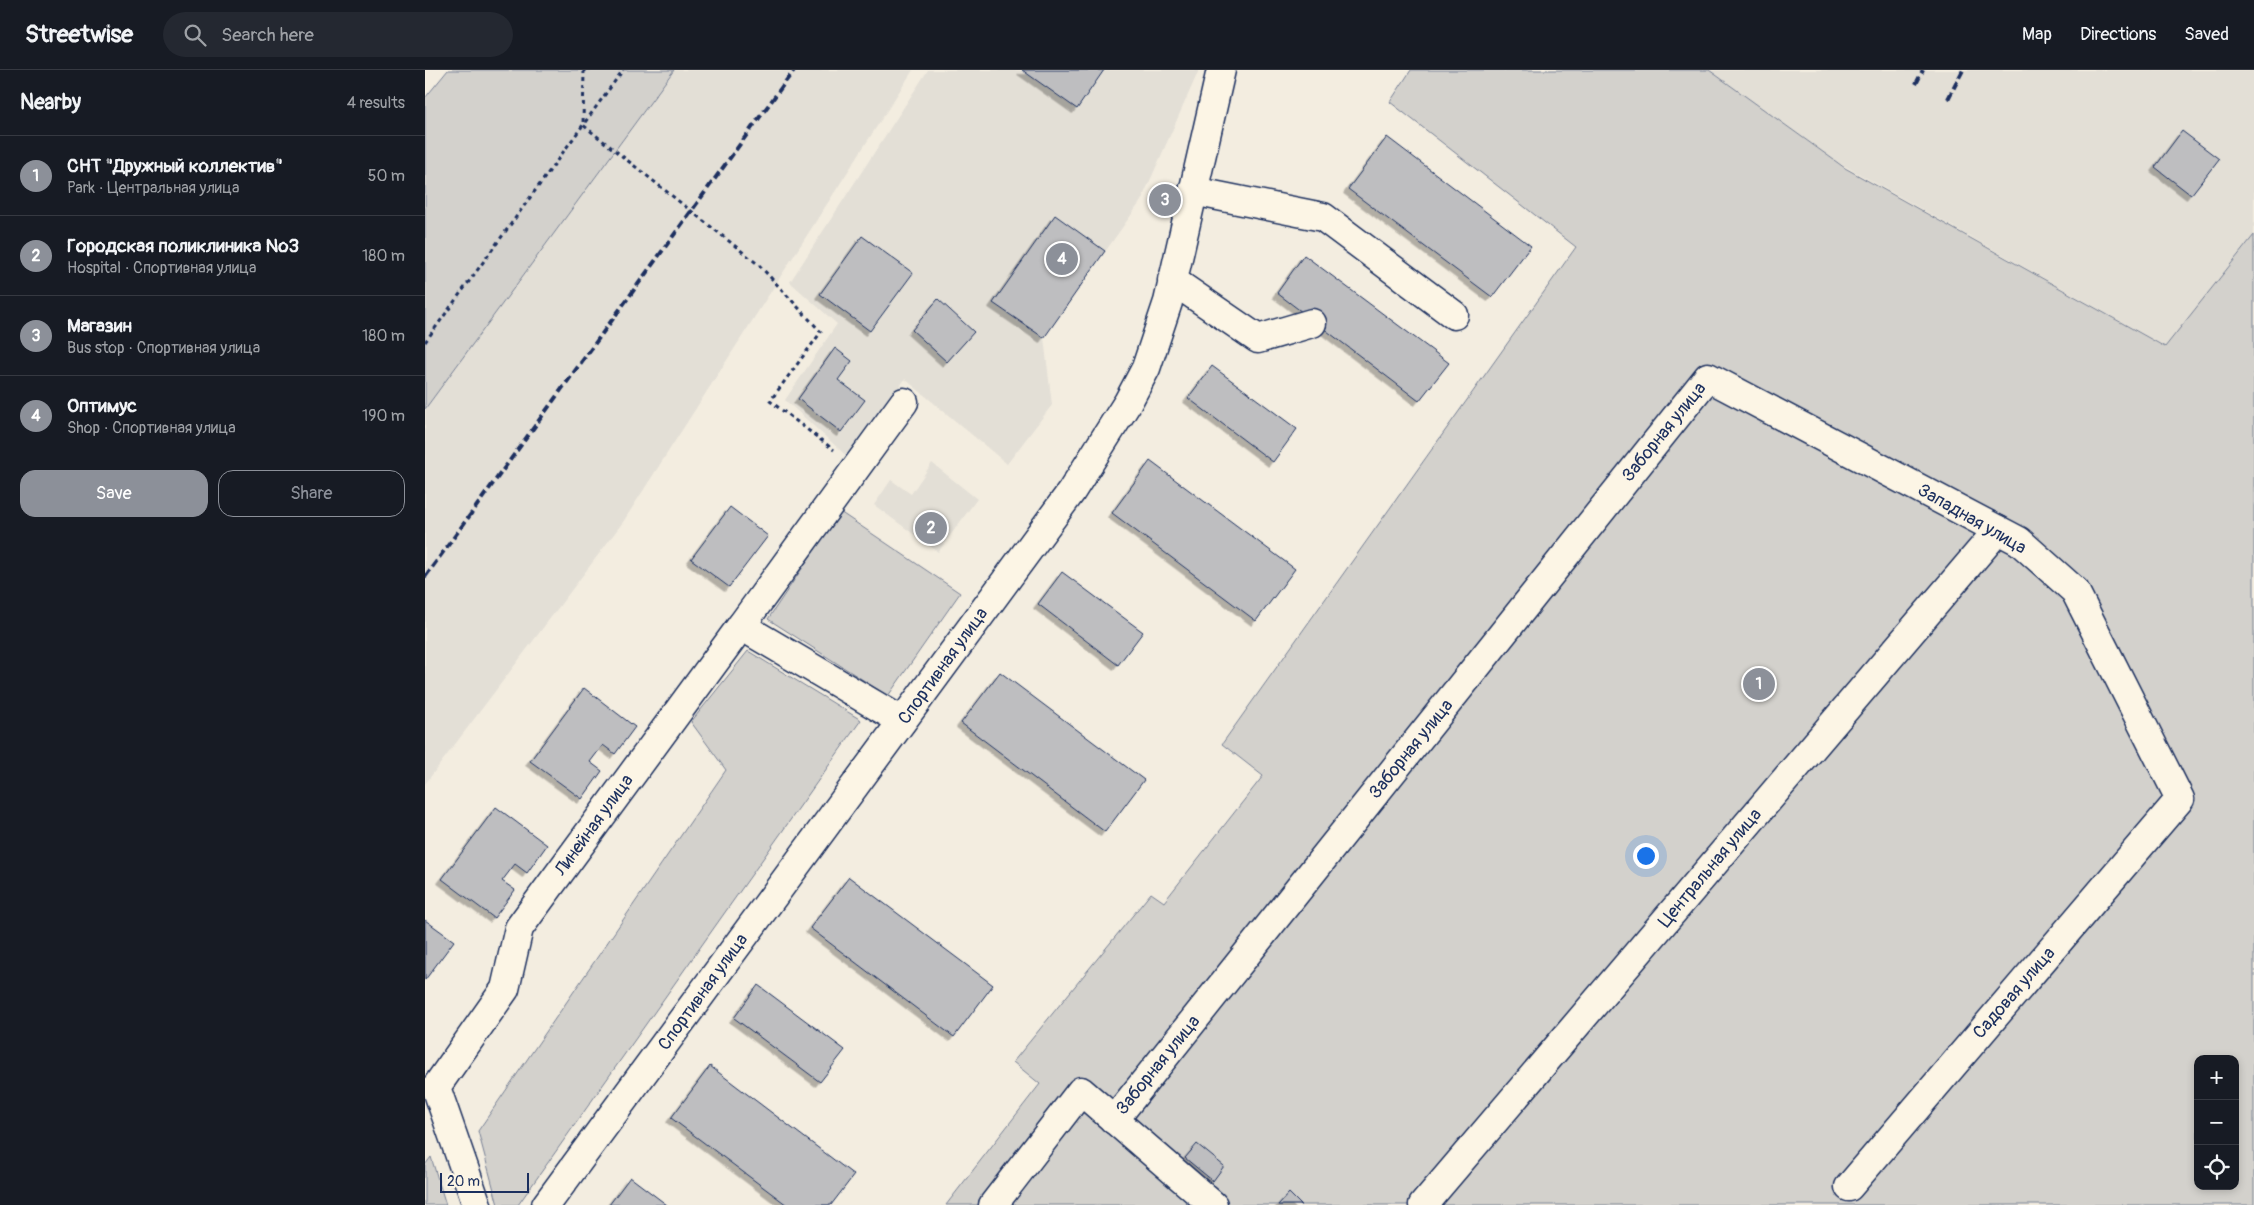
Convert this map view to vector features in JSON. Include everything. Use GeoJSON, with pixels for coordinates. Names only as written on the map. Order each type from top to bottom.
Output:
{"type":"FeatureCollection","features":[{"type":"Feature","properties":{"kind":"street","name":"Спортивная улица"},"geometry":{"type":"LineString","coordinates":[[546,1205],[1071,492],[1106,439],[1145,368],[1168,302],[1221,70]]}},
{"type":"Feature","properties":{"kind":"street"},"geometry":{"type":"LineString","coordinates":[[1193,191],[1323,217],[1455,315]]}},
{"type":"Feature","properties":{"kind":"street"},"geometry":{"type":"LineString","coordinates":[[1173,280],[1258,338],[1311,323]]}},
{"type":"Feature","properties":{"kind":"street","name":"Западная улица"},"geometry":{"type":"LineString","coordinates":[[1708,377],[2019,541],[2075,591],[2180,799]]}},
{"type":"Feature","properties":{"kind":"street","name":"Заборная улица"},"geometry":{"type":"LineString","coordinates":[[1114,1120],[1708,377]]}},
{"type":"Feature","properties":{"kind":"street"},"geometry":{"type":"LineString","coordinates":[[902,721],[741,626],[904,402]]}},
{"type":"Feature","properties":{"kind":"street","name":"Центральная улица"},"geometry":{"type":"LineString","coordinates":[[1423,1205],[1998,530]]}},
{"type":"Feature","properties":{"kind":"street","name":"Линейная улица"},"geometry":{"type":"LineString","coordinates":[[477,1205],[435,1087],[505,989],[519,928],[741,626]]}},
{"type":"Feature","properties":{"kind":"street","name":"Садовая улица"},"geometry":{"type":"LineString","coordinates":[[1849,1187],[2180,799]]}},
{"type":"Feature","properties":{"kind":"street"},"geometry":{"type":"LineString","coordinates":[[993,1205],[1081,1091],[1213,1205]]}},
{"type":"Feature","properties":{"kind":"path"},"geometry":{"type":"LineString","coordinates":[[583,125],[584,70]]}},
{"type":"Feature","properties":{"kind":"path"},"geometry":{"type":"LineString","coordinates":[[425,342],[623,70]]}},
{"type":"Feature","properties":{"kind":"path"},"geometry":{"type":"LineString","coordinates":[[583,125],[759,265],[821,332],[771,401],[855,467]]}},
{"type":"Feature","properties":{"kind":"shaded area"},"geometry":{"type":"Polygon","coordinates":[[[448,70],[674,70],[425,409],[425,98],[448,70]]]}},
{"type":"Feature","properties":{"kind":"shaded area"},"geometry":{"type":"Polygon","coordinates":[[[674,70],[913,70],[623,522],[425,784],[425,409],[674,70]]]}},
{"type":"Feature","properties":{"kind":"shaded area"},"geometry":{"type":"Polygon","coordinates":[[[928,70],[1199,70],[1141,201],[1044,338],[1052,405],[1007,464],[905,379],[850,459],[785,400],[837,324],[790,282],[928,70]]]}},
{"type":"Feature","properties":{"kind":"shaded area"},"geometry":{"type":"Polygon","coordinates":[[[1411,70],[1709,70],[1845,168],[2165,347],[2254,235],[2254,1205],[946,1205],[1040,1084],[1013,1062],[1151,893],[1164,902],[1263,776],[1222,744],[1576,247],[1390,102],[1411,70]]]}},
{"type":"Feature","properties":{"kind":"shaded area"},"geometry":{"type":"Polygon","coordinates":[[[1709,70],[2254,70],[2254,235],[2166,347],[1834,160],[1709,70]]]}},
{"type":"Feature","properties":{"kind":"shaded area"},"geometry":{"type":"Polygon","coordinates":[[[932,463],[977,499],[938,552],[874,505],[891,480],[911,494],[932,463]]]}},
{"type":"Feature","properties":{"kind":"shaded area"},"geometry":{"type":"Polygon","coordinates":[[[840,512],[960,593],[888,696],[768,619],[840,512]]]}},
{"type":"Feature","properties":{"kind":"shaded area"},"geometry":{"type":"Polygon","coordinates":[[[748,651],[861,720],[518,1205],[498,1205],[478,1131],[726,770],[691,722],[748,651]]]}},
{"type":"Feature","properties":{"kind":"shaded area"},"geometry":{"type":"Polygon","coordinates":[[[431,1157],[446,1205],[425,1205],[425,1165],[431,1157]]]}},
{"type":"Feature","properties":{"kind":"building"},"geometry":{"type":"Polygon","coordinates":[[[1022,70],[1104,70],[1077,109],[1022,70]]]}},
{"type":"Feature","properties":{"kind":"building"},"geometry":{"type":"Polygon","coordinates":[[[2182,131],[2219,159],[2191,195],[2155,167],[2182,131]]]}},
{"type":"Feature","properties":{"kind":"building"},"geometry":{"type":"Polygon","coordinates":[[[1387,137],[1531,246],[1492,297],[1348,189],[1387,137]]]}},
{"type":"Feature","properties":{"kind":"building"},"geometry":{"type":"Polygon","coordinates":[[[1055,215],[1105,251],[1044,338],[993,303],[1055,215]]]}},
{"type":"Feature","properties":{"kind":"building"},"geometry":{"type":"Polygon","coordinates":[[[862,236],[913,273],[870,331],[820,294],[862,236]]]}},
{"type":"Feature","properties":{"kind":"building"},"geometry":{"type":"Polygon","coordinates":[[[1304,255],[1449,363],[1419,401],[1277,293],[1304,255]]]}},
{"type":"Feature","properties":{"kind":"building"},"geometry":{"type":"Polygon","coordinates":[[[938,299],[974,332],[947,362],[912,330],[938,299]]]}},
{"type":"Feature","properties":{"kind":"building"},"geometry":{"type":"Polygon","coordinates":[[[835,348],[852,361],[838,380],[865,400],[841,432],[798,399],[835,348]]]}},
{"type":"Feature","properties":{"kind":"building"},"geometry":{"type":"Polygon","coordinates":[[[1212,366],[1297,429],[1273,462],[1188,398],[1212,366]]]}},
{"type":"Feature","properties":{"kind":"building"},"geometry":{"type":"Polygon","coordinates":[[[1150,461],[1295,569],[1256,621],[1112,513],[1150,461]]]}},
{"type":"Feature","properties":{"kind":"building"},"geometry":{"type":"Polygon","coordinates":[[[730,507],[768,536],[729,587],[691,559],[730,507]]]}},
{"type":"Feature","properties":{"kind":"building"},"geometry":{"type":"Polygon","coordinates":[[[1062,572],[1143,632],[1118,665],[1038,604],[1062,572]]]}},
{"type":"Feature","properties":{"kind":"building"},"geometry":{"type":"Polygon","coordinates":[[[1000,672],[1144,780],[1105,832],[961,723],[1000,672]]]}},
{"type":"Feature","properties":{"kind":"building"},"geometry":{"type":"Polygon","coordinates":[[[584,688],[635,727],[615,754],[603,745],[590,762],[602,771],[582,799],[530,761],[584,688]]]}},
{"type":"Feature","properties":{"kind":"building"},"geometry":{"type":"Polygon","coordinates":[[[496,807],[547,845],[527,873],[515,864],[502,881],[515,890],[494,918],[442,879],[496,807]]]}},
{"type":"Feature","properties":{"kind":"building"},"geometry":{"type":"Polygon","coordinates":[[[849,877],[993,985],[954,1037],[810,928],[849,877]]]}},
{"type":"Feature","properties":{"kind":"building"},"geometry":{"type":"Polygon","coordinates":[[[425,920],[454,941],[425,980],[425,920]]]}},
{"type":"Feature","properties":{"kind":"building"},"geometry":{"type":"Polygon","coordinates":[[[758,985],[845,1050],[820,1082],[734,1018],[758,985]]]}},
{"type":"Feature","properties":{"kind":"building"},"geometry":{"type":"Polygon","coordinates":[[[710,1066],[854,1175],[831,1205],[787,1205],[671,1118],[710,1066]]]}},
{"type":"Feature","properties":{"kind":"building"},"geometry":{"type":"Polygon","coordinates":[[[1197,1144],[1224,1166],[1213,1181],[1185,1158],[1197,1144]]]}},
{"type":"Feature","properties":{"kind":"building"},"geometry":{"type":"Polygon","coordinates":[[[630,1177],[667,1205],[609,1205],[630,1177]]]}},
{"type":"Feature","properties":{"kind":"building"},"geometry":{"type":"Polygon","coordinates":[[[1289,1193],[1301,1205],[1278,1205],[1289,1193]]]}},
{"type":"Feature","properties":{"kind":"railway"},"geometry":{"type":"LineString","coordinates":[[425,577],[794,70]]}},
{"type":"Feature","properties":{"kind":"railway"},"geometry":{"type":"LineString","coordinates":[[1916,84],[1923,70]]}},
{"type":"Feature","properties":{"kind":"railway"},"geometry":{"type":"LineString","coordinates":[[1948,99],[1963,70]]}},
{"type":"Feature","properties":{"kind":"place","name":"Магазин"},"geometry":{"type":"Point","coordinates":[1165,200]}},
{"type":"Feature","properties":{"kind":"place","name":"Оптимус"},"geometry":{"type":"Point","coordinates":[1062,259]}},
{"type":"Feature","properties":{"kind":"place","name":"Городская поликлиника №3"},"geometry":{"type":"Point","coordinates":[931,528]}},
{"type":"Feature","properties":{"kind":"place","name":"СНТ \"Дружный коллектив\""},"geometry":{"type":"Point","coordinates":[1759,684]}}]}
